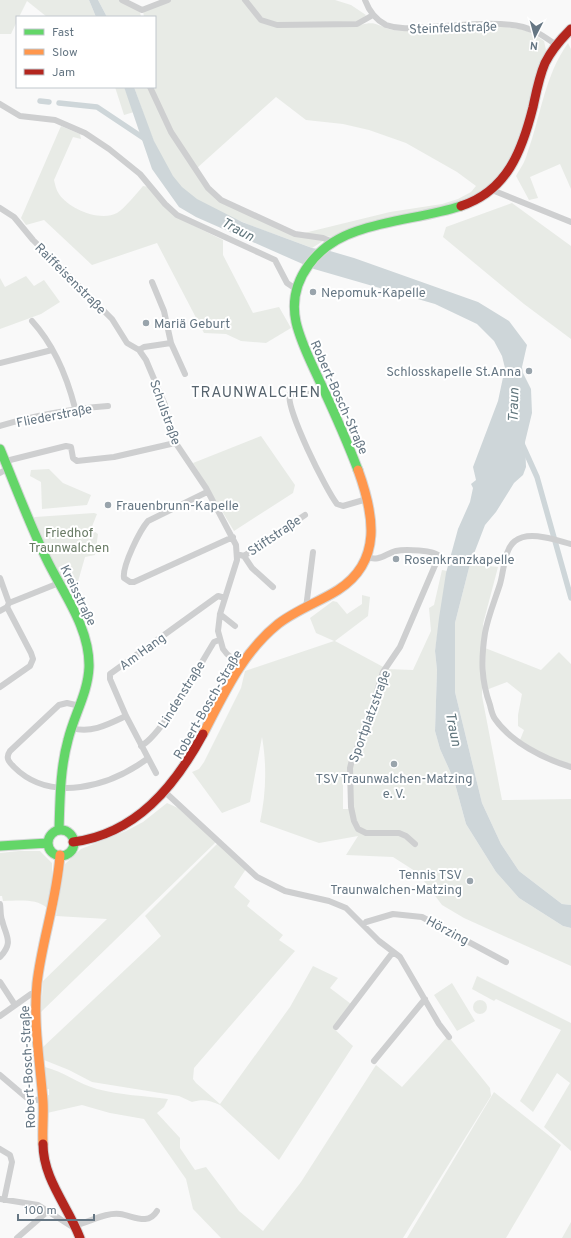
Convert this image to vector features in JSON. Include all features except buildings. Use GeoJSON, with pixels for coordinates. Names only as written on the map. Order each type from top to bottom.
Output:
{"type":"FeatureCollection","features":[{"type":"Feature","properties":{"kind":"main road"},"geometry":{"type":"LineString","coordinates":[[329,244],[366,228],[439,214],[458,208],[492,190],[510,170],[521,151],[543,68],[555,44],[571,29]]}},
{"type":"Feature","properties":{"kind":"main road","name":"Robert-Bosch-Straße"},"geometry":{"type":"LineString","coordinates":[[73,842],[99,836],[122,826],[146,810],[165,792],[193,753],[219,703],[242,666],[272,629],[345,586],[357,575],[367,557],[371,545],[372,530],[367,498],[346,440],[298,334],[294,310],[296,289],[301,277],[311,261],[329,244]]}},
{"type":"Feature","properties":{"kind":"main road","name":"Kreisstraße"},"geometry":{"type":"LineString","coordinates":[[0,449],[8,465],[29,520],[59,584],[78,619],[87,646],[88,677],[64,757],[60,787],[59,830]]}},
{"type":"Feature","properties":{"kind":"main road"},"geometry":{"type":"LineString","coordinates":[[59,830],[67,832],[73,842],[70,851],[60,856],[53,853],[48,843],[52,833],[59,830]]}},
{"type":"Feature","properties":{"kind":"main road"},"geometry":{"type":"LineString","coordinates":[[0,846],[48,843]]}},
{"type":"Feature","properties":{"kind":"main road","name":"Robert-Bosch-Straße"},"geometry":{"type":"LineString","coordinates":[[60,856],[55,902],[41,957],[36,993],[36,1030],[43,1101],[43,1151],[45,1163],[53,1185],[76,1225],[80,1238]]}},
{"type":"Feature","properties":{"kind":"street"},"geometry":{"type":"LineString","coordinates":[[122,0],[142,10],[168,0]]}},
{"type":"Feature","properties":{"kind":"street"},"geometry":{"type":"LineString","coordinates":[[245,0],[261,20],[277,25],[357,24],[373,15],[365,0]]}},
{"type":"Feature","properties":{"kind":"street"},"geometry":{"type":"LineString","coordinates":[[142,10],[142,16]]}},
{"type":"Feature","properties":{"kind":"street","name":"Steinfeldstraße"},"geometry":{"type":"LineString","coordinates":[[373,15],[386,24],[403,28],[485,25],[522,27],[535,32],[555,44]]}},
{"type":"Feature","properties":{"kind":"street"},"geometry":{"type":"LineString","coordinates":[[150,88],[171,132],[208,188],[221,200],[295,234],[323,238],[329,244]]}},
{"type":"Feature","properties":{"kind":"street"},"geometry":{"type":"LineString","coordinates":[[0,104],[20,116],[55,120],[86,133],[140,174],[177,216],[275,260],[287,283],[296,289]]}},
{"type":"Feature","properties":{"kind":"street"},"geometry":{"type":"LineString","coordinates":[[492,190],[571,222]]}},
{"type":"Feature","properties":{"kind":"street","name":"Raiffeisenstraße"},"geometry":{"type":"LineString","coordinates":[[0,208],[14,216],[33,240],[112,319],[127,343],[139,350]]}},
{"type":"Feature","properties":{"kind":"street"},"geometry":{"type":"LineString","coordinates":[[152,282],[164,311],[171,343],[185,374]]}},
{"type":"Feature","properties":{"kind":"street"},"geometry":{"type":"LineString","coordinates":[[32,321],[52,350],[69,387],[75,408]]}},
{"type":"Feature","properties":{"kind":"street"},"geometry":{"type":"LineString","coordinates":[[139,350],[144,347],[171,343]]}},
{"type":"Feature","properties":{"kind":"street"},"geometry":{"type":"LineString","coordinates":[[0,363],[52,350]]}},
{"type":"Feature","properties":{"kind":"street","name":"Schulstraße"},"geometry":{"type":"LineString","coordinates":[[139,350],[146,360],[162,397],[175,443],[207,492],[233,537],[240,555],[220,614],[218,631],[219,640]]}},
{"type":"Feature","properties":{"kind":"street"},"geometry":{"type":"LineString","coordinates":[[324,389],[311,394],[290,394],[289,401],[296,422],[335,501],[343,506],[367,498]]}},
{"type":"Feature","properties":{"kind":"street","name":"Fliederstraße"},"geometry":{"type":"LineString","coordinates":[[0,426],[31,417],[75,408],[108,406]]}},
{"type":"Feature","properties":{"kind":"street"},"geometry":{"type":"LineString","coordinates":[[0,473],[8,465],[66,446],[71,447],[73,458],[77,461],[114,457],[175,443]]}},
{"type":"Feature","properties":{"kind":"street"},"geometry":{"type":"LineString","coordinates":[[207,492],[148,521],[142,528],[124,569],[124,578],[130,582],[134,582],[233,537]]}},
{"type":"Feature","properties":{"kind":"street","name":"Stiftstraße"},"geometry":{"type":"LineString","coordinates":[[240,555],[305,514]]}},
{"type":"Feature","properties":{"kind":"street"},"geometry":{"type":"LineString","coordinates":[[571,544],[523,536],[514,542],[506,560],[485,633],[482,669],[483,686],[494,718],[523,746],[558,763],[571,767]]}},
{"type":"Feature","properties":{"kind":"street","name":"Sportplatzstraße"},"geometry":{"type":"LineString","coordinates":[[367,557],[377,560],[396,551],[409,550],[435,553],[439,556],[403,641],[382,672],[366,727],[350,768],[351,807],[354,821],[358,829],[366,833],[399,833],[406,836],[414,844]]}},
{"type":"Feature","properties":{"kind":"street"},"geometry":{"type":"LineString","coordinates":[[306,608],[313,552]]}},
{"type":"Feature","properties":{"kind":"street"},"geometry":{"type":"LineString","coordinates":[[240,555],[273,587]]}},
{"type":"Feature","properties":{"kind":"street"},"geometry":{"type":"LineString","coordinates":[[0,578],[8,605],[32,653],[33,659],[30,666],[0,687]]}},
{"type":"Feature","properties":{"kind":"street"},"geometry":{"type":"LineString","coordinates":[[0,611],[8,605],[59,584]]}},
{"type":"Feature","properties":{"kind":"street","name":"Am Hang"},"geometry":{"type":"LineString","coordinates":[[156,773],[147,759],[126,716],[110,679],[110,674],[218,596],[225,598]]}},
{"type":"Feature","properties":{"kind":"street"},"geometry":{"type":"LineString","coordinates":[[220,614],[235,626]]}},
{"type":"Feature","properties":{"kind":"street"},"geometry":{"type":"LineString","coordinates":[[219,640],[227,654],[242,666]]}},
{"type":"Feature","properties":{"kind":"street","name":"Lindenstraße"},"geometry":{"type":"LineString","coordinates":[[141,746],[149,741],[161,727],[214,642],[219,640]]}},
{"type":"Feature","properties":{"kind":"street"},"geometry":{"type":"LineString","coordinates":[[80,706],[67,703],[55,708],[8,755],[8,761],[26,776],[45,785],[60,787],[86,786],[103,782],[120,775],[147,759]]}},
{"type":"Feature","properties":{"kind":"street"},"geometry":{"type":"LineString","coordinates":[[72,728],[79,730],[95,729],[126,716]]}},
{"type":"Feature","properties":{"kind":"street"},"geometry":{"type":"LineString","coordinates":[[165,792],[246,868],[265,882],[285,891],[329,900],[346,908],[378,941],[400,958],[410,971],[439,1024],[449,1037]]}},
{"type":"Feature","properties":{"kind":"street"},"geometry":{"type":"LineString","coordinates":[[0,904],[2,920],[7,932],[8,945],[0,957]]}},
{"type":"Feature","properties":{"kind":"street","name":"Hörzing"},"geometry":{"type":"LineString","coordinates":[[363,925],[366,922],[393,914],[422,917],[506,962]]}},
{"type":"Feature","properties":{"kind":"street"},"geometry":{"type":"LineString","coordinates":[[336,1027],[393,952]]}},
{"type":"Feature","properties":{"kind":"street"},"geometry":{"type":"LineString","coordinates":[[0,982],[15,1005]]}},
{"type":"Feature","properties":{"kind":"street"},"geometry":{"type":"LineString","coordinates":[[0,1016],[31,994],[36,993]]}},
{"type":"Feature","properties":{"kind":"street"},"geometry":{"type":"LineString","coordinates":[[374,1061],[425,999]]}},
{"type":"Feature","properties":{"kind":"street"},"geometry":{"type":"LineString","coordinates":[[0,1075],[27,1098],[43,1101]]}},
{"type":"Feature","properties":{"kind":"street"},"geometry":{"type":"LineString","coordinates":[[0,1149],[10,1155],[12,1162],[2,1200],[33,1204],[48,1211],[66,1224],[76,1225],[118,1214],[133,1218],[149,1219],[154,1216],[157,1211]]}},
{"type":"Feature","properties":{"kind":"street"},"geometry":{"type":"LineString","coordinates":[[18,1238],[48,1211]]}},
{"type":"Feature","properties":{"kind":"green space"},"geometry":{"type":"Polygon","coordinates":[[[0,0],[89,0],[96,16],[46,16],[27,1],[20,16],[16,16],[16,23],[11,34],[0,34],[0,0]]]}},
{"type":"Feature","properties":{"kind":"green space"},"geometry":{"type":"Polygon","coordinates":[[[98,0],[119,0],[140,12],[141,16],[106,16],[98,0]]]}},
{"type":"Feature","properties":{"kind":"green space"},"geometry":{"type":"Polygon","coordinates":[[[171,0],[243,0],[265,23],[360,25],[372,23],[391,30],[405,31],[507,27],[520,29],[533,34],[544,41],[546,50],[538,70],[522,141],[500,178],[468,201],[333,237],[300,234],[390,212],[442,204],[458,199],[471,192],[476,186],[457,172],[406,143],[369,130],[343,124],[306,120],[276,97],[197,168],[171,129],[152,88],[156,88],[156,16],[144,16],[143,11],[171,0]]]}},
{"type":"Feature","properties":{"kind":"green space"},"geometry":{"type":"Polygon","coordinates":[[[246,0],[335,0],[351,5],[366,15],[361,21],[277,24],[266,21],[246,0]]]}},
{"type":"Feature","properties":{"kind":"green space"},"geometry":{"type":"Polygon","coordinates":[[[568,43],[571,49],[571,189],[560,164],[530,177],[538,198],[529,200],[516,176],[526,157],[532,140],[553,69],[568,43]]]}},
{"type":"Feature","properties":{"kind":"green space"},"geometry":{"type":"Polygon","coordinates":[[[115,88],[124,88],[134,112],[124,115],[115,88]]]}},
{"type":"Feature","properties":{"kind":"green space"},"geometry":{"type":"Polygon","coordinates":[[[134,88],[149,88],[153,99],[207,188],[241,212],[323,241],[312,248],[223,214],[191,196],[180,186],[165,164],[148,126],[134,88]]]}},
{"type":"Feature","properties":{"kind":"green space"},"geometry":{"type":"Polygon","coordinates":[[[61,126],[80,134],[81,139],[73,137],[54,180],[57,191],[70,205],[94,215],[110,215],[117,213],[124,208],[143,186],[149,187],[176,217],[223,240],[223,255],[253,313],[279,307],[291,328],[266,343],[241,341],[226,334],[204,333],[157,243],[92,265],[44,220],[26,225],[21,218],[61,126]]]}},
{"type":"Feature","properties":{"kind":"green space"},"geometry":{"type":"Polygon","coordinates":[[[512,203],[571,246],[571,339],[524,304],[443,237],[446,227],[512,203]]]}},
{"type":"Feature","properties":{"kind":"green space"},"geometry":{"type":"Polygon","coordinates":[[[26,276],[34,286],[44,280],[60,302],[41,314],[0,329],[0,278],[5,287],[26,276]]]}},
{"type":"Feature","properties":{"kind":"green space"},"geometry":{"type":"Polygon","coordinates":[[[261,436],[295,485],[293,493],[234,531],[193,463],[261,436]]]}},
{"type":"Feature","properties":{"kind":"green space"},"geometry":{"type":"Polygon","coordinates":[[[49,469],[63,483],[91,495],[87,505],[42,509],[41,482],[30,476],[31,470],[49,469]]]}},
{"type":"Feature","properties":{"kind":"green space","name":"Friedhof Traunwalchen"},"geometry":{"type":"Polygon","coordinates":[[[97,514],[91,529],[98,534],[95,555],[85,557],[73,599],[70,598],[32,519],[35,517],[97,514]]]}},
{"type":"Feature","properties":{"kind":"green space"},"geometry":{"type":"Polygon","coordinates":[[[470,564],[498,567],[483,624],[482,696],[502,800],[571,799],[571,905],[562,904],[519,871],[501,844],[482,803],[455,692],[455,623],[470,564]]]}},
{"type":"Feature","properties":{"kind":"green space"},"geometry":{"type":"Polygon","coordinates":[[[442,570],[447,571],[435,651],[437,670],[435,731],[440,749],[454,780],[466,824],[496,872],[519,898],[563,926],[571,928],[571,966],[464,918],[442,905],[418,873],[393,857],[346,855],[358,836],[319,843],[260,822],[264,801],[265,780],[265,758],[262,737],[250,802],[222,813],[192,772],[199,769],[204,762],[241,688],[245,671],[334,641],[316,633],[310,618],[333,601],[337,602],[347,614],[362,604],[362,595],[370,597],[368,616],[335,641],[387,669],[413,670],[431,631],[429,608],[434,605],[442,570]],[[343,775],[343,809],[349,809],[348,775],[343,775]]]}},
{"type":"Feature","properties":{"kind":"green space"},"geometry":{"type":"Polygon","coordinates":[[[485,648],[541,670],[559,652],[571,664],[571,765],[539,752],[520,740],[524,730],[518,726],[518,715],[522,694],[507,682],[486,690],[485,648]]]}},
{"type":"Feature","properties":{"kind":"green space"},"geometry":{"type":"Polygon","coordinates":[[[167,803],[178,808],[216,842],[41,1012],[43,981],[107,919],[56,916],[65,864],[81,849],[126,831],[143,822],[167,803]]]}},
{"type":"Feature","properties":{"kind":"green space"},"geometry":{"type":"Polygon","coordinates":[[[219,842],[246,869],[234,887],[250,901],[247,906],[283,935],[279,940],[295,951],[194,1068],[193,1079],[196,1083],[220,1104],[290,1007],[313,966],[338,978],[330,988],[351,1004],[333,1028],[353,1046],[279,1160],[220,1105],[216,1103],[203,1100],[192,1102],[179,1096],[92,1082],[69,1070],[44,1060],[43,1047],[161,936],[145,916],[219,842]]]}},
{"type":"Feature","properties":{"kind":"green space"},"geometry":{"type":"Polygon","coordinates":[[[40,851],[52,863],[52,886],[47,908],[32,901],[3,901],[2,896],[0,896],[0,853],[40,851]]]}},
{"type":"Feature","properties":{"kind":"green space"},"geometry":{"type":"Polygon","coordinates":[[[477,976],[571,1023],[571,1151],[544,1127],[570,1083],[557,1073],[533,1112],[520,1101],[561,1030],[496,999],[494,1001],[472,989],[477,976]]]}},
{"type":"Feature","properties":{"kind":"green space"},"geometry":{"type":"Polygon","coordinates":[[[452,983],[475,1021],[457,1031],[434,995],[452,983]]]}},
{"type":"Feature","properties":{"kind":"green space"},"geometry":{"type":"Polygon","coordinates":[[[477,1000],[483,1000],[487,1004],[487,1010],[483,1014],[477,1014],[473,1010],[473,1004],[477,1000]]]}},
{"type":"Feature","properties":{"kind":"green space"},"geometry":{"type":"Polygon","coordinates":[[[448,1036],[490,1088],[491,1096],[403,1238],[221,1238],[193,1209],[186,1179],[144,1119],[110,1113],[82,1105],[47,1113],[46,1095],[49,1095],[49,1089],[45,1089],[43,1069],[45,1067],[97,1089],[168,1099],[164,1107],[157,1113],[180,1138],[180,1148],[195,1170],[206,1167],[239,1211],[263,1231],[301,1182],[376,1065],[402,1087],[448,1036]]]}},
{"type":"Feature","properties":{"kind":"green space"},"geometry":{"type":"Polygon","coordinates":[[[494,1092],[561,1145],[506,1238],[407,1238],[494,1092]]]}},
{"type":"Feature","properties":{"kind":"green space"},"geometry":{"type":"Polygon","coordinates":[[[571,1222],[571,1238],[562,1238],[571,1222]]]}},
{"type":"Feature","properties":{"kind":"water"},"geometry":{"type":"Polygon","coordinates":[[[89,0],[98,0],[106,16],[96,16],[89,0]]]}},
{"type":"Feature","properties":{"kind":"water","name":"Traun"},"geometry":{"type":"Polygon","coordinates":[[[124,88],[134,88],[154,141],[173,176],[182,187],[197,199],[242,222],[312,248],[330,251],[354,258],[478,302],[509,321],[527,345],[522,367],[523,373],[531,389],[532,413],[525,442],[526,467],[523,475],[514,483],[496,512],[485,525],[470,564],[455,623],[455,692],[482,803],[501,844],[519,871],[562,904],[571,905],[571,928],[563,926],[519,898],[496,872],[466,824],[454,780],[440,749],[435,731],[437,670],[435,651],[446,573],[458,529],[470,502],[473,488],[471,484],[476,480],[473,467],[498,401],[505,368],[502,356],[494,341],[477,324],[435,304],[314,269],[196,217],[179,207],[152,169],[124,88]]]}},
{"type":"Feature","properties":{"kind":"waterway"},"geometry":{"type":"LineString","coordinates":[[40,101],[49,102]]}},
{"type":"Feature","properties":{"kind":"waterway"},"geometry":{"type":"LineString","coordinates":[[59,103],[97,107],[148,141]]}},
{"type":"Feature","properties":{"kind":"waterway"},"geometry":{"type":"LineString","coordinates":[[523,446],[537,477],[571,598]]}},
{"type":"Feature","properties":{"kind":"traffic: fast"},"geometry":{"type":"LineString","coordinates":[[358,470],[298,330],[294,306],[296,291],[301,278],[308,265],[318,254],[343,237],[370,227],[461,206]]}},
{"type":"Feature","properties":{"kind":"traffic: fast"},"geometry":{"type":"LineString","coordinates":[[0,449],[40,545],[52,571],[74,610],[85,638],[88,652],[89,667],[86,686],[71,731],[63,762],[59,830]]}},
{"type":"Feature","properties":{"kind":"traffic: fast"},"geometry":{"type":"LineString","coordinates":[[61,830],[70,834],[74,843],[70,852],[61,856],[52,852],[48,843],[52,834],[61,830]]}},
{"type":"Feature","properties":{"kind":"traffic: fast"},"geometry":{"type":"LineString","coordinates":[[0,846],[48,843]]}},
{"type":"Feature","properties":{"kind":"traffic: slow"},"geometry":{"type":"LineString","coordinates":[[203,734],[226,689],[244,661],[265,635],[285,619],[338,590],[352,578],[362,565],[368,551],[371,536],[371,520],[364,487],[358,470]]}},
{"type":"Feature","properties":{"kind":"traffic: slow"},"geometry":{"type":"LineString","coordinates":[[43,1144],[43,1101],[36,1028],[36,998],[39,967],[56,888],[60,855]]}},
{"type":"Feature","properties":{"kind":"traffic: jam"},"geometry":{"type":"LineString","coordinates":[[461,206],[477,199],[490,190],[501,180],[510,167],[518,154],[524,139],[539,79],[545,63],[556,45],[571,29]]}},
{"type":"Feature","properties":{"kind":"traffic: jam"},"geometry":{"type":"LineString","coordinates":[[73,842],[96,837],[116,829],[134,818],[151,804],[180,772],[203,734]]}},
{"type":"Feature","properties":{"kind":"traffic: jam"},"geometry":{"type":"LineString","coordinates":[[43,1144],[47,1169],[80,1238]]}},
{"type":"Feature","properties":{"kind":"place","name":"Nepomuk-Kapelle"},"geometry":{"type":"Point","coordinates":[313,292]}},
{"type":"Feature","properties":{"kind":"place","name":"Mariä Geburt"},"geometry":{"type":"Point","coordinates":[146,323]}},
{"type":"Feature","properties":{"kind":"place","name":"Schlosskapelle St.Anna"},"geometry":{"type":"Point","coordinates":[529,371]}},
{"type":"Feature","properties":{"kind":"place","name":"Frauenbrunn-Kapelle"},"geometry":{"type":"Point","coordinates":[108,505]}},
{"type":"Feature","properties":{"kind":"place","name":"Rosenkranzkapelle"},"geometry":{"type":"Point","coordinates":[396,559]}},
{"type":"Feature","properties":{"kind":"place","name":"TSV Traunwalchen-Matzing e. V."},"geometry":{"type":"Point","coordinates":[394,764]}},
{"type":"Feature","properties":{"kind":"place","name":"Tennis TSV Traunwalchen-Matzing"},"geometry":{"type":"Point","coordinates":[470,881]}},
{"type":"Feature","properties":{"kind":"district","name":"TRAUNWALCHEN"},"geometry":{"type":"Point","coordinates":[256,392]}}]}
